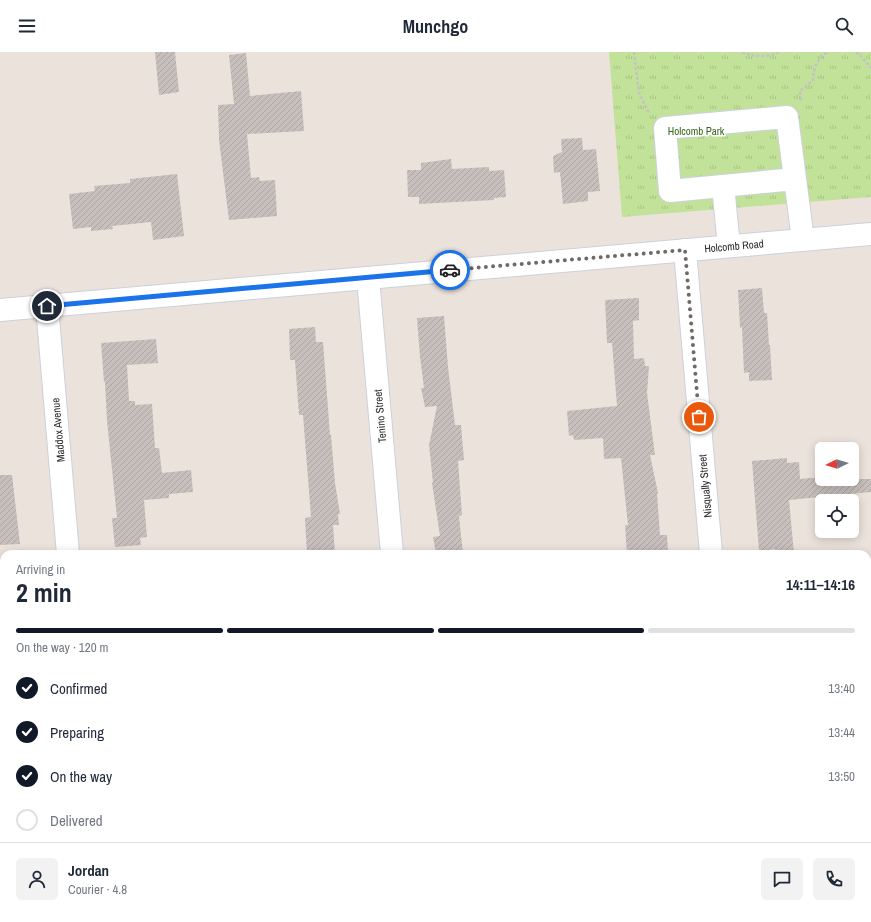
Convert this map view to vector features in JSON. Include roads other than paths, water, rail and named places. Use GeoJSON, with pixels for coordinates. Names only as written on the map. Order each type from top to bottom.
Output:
{"type":"FeatureCollection","features":[{"type":"Feature","properties":{"kind":"street"},"geometry":{"type":"LineString","coordinates":[[795,179],[670,190],[665,128],[788,117],[803,240]]}},
{"type":"Feature","properties":{"kind":"street"},"geometry":{"type":"LineString","coordinates":[[722,186],[728,246]]}},
{"type":"Feature","properties":{"kind":"street","name":"Holcomb Road"},"geometry":{"type":"LineString","coordinates":[[0,310],[871,234]]}},
{"type":"Feature","properties":{"kind":"street","name":"Nisqually Street"},"geometry":{"type":"LineString","coordinates":[[685,250],[711,550]]}},
{"type":"Feature","properties":{"kind":"street","name":"Tenino Street"},"geometry":{"type":"LineString","coordinates":[[368,278],[392,550]]}},
{"type":"Feature","properties":{"kind":"street","name":"Maddox Avenue"},"geometry":{"type":"LineString","coordinates":[[47,306],[68,550]]}},
{"type":"Feature","properties":{"kind":"park label","name":"Holcomb Park"},"geometry":{"type":"Point","coordinates":[696,131]}}]}
